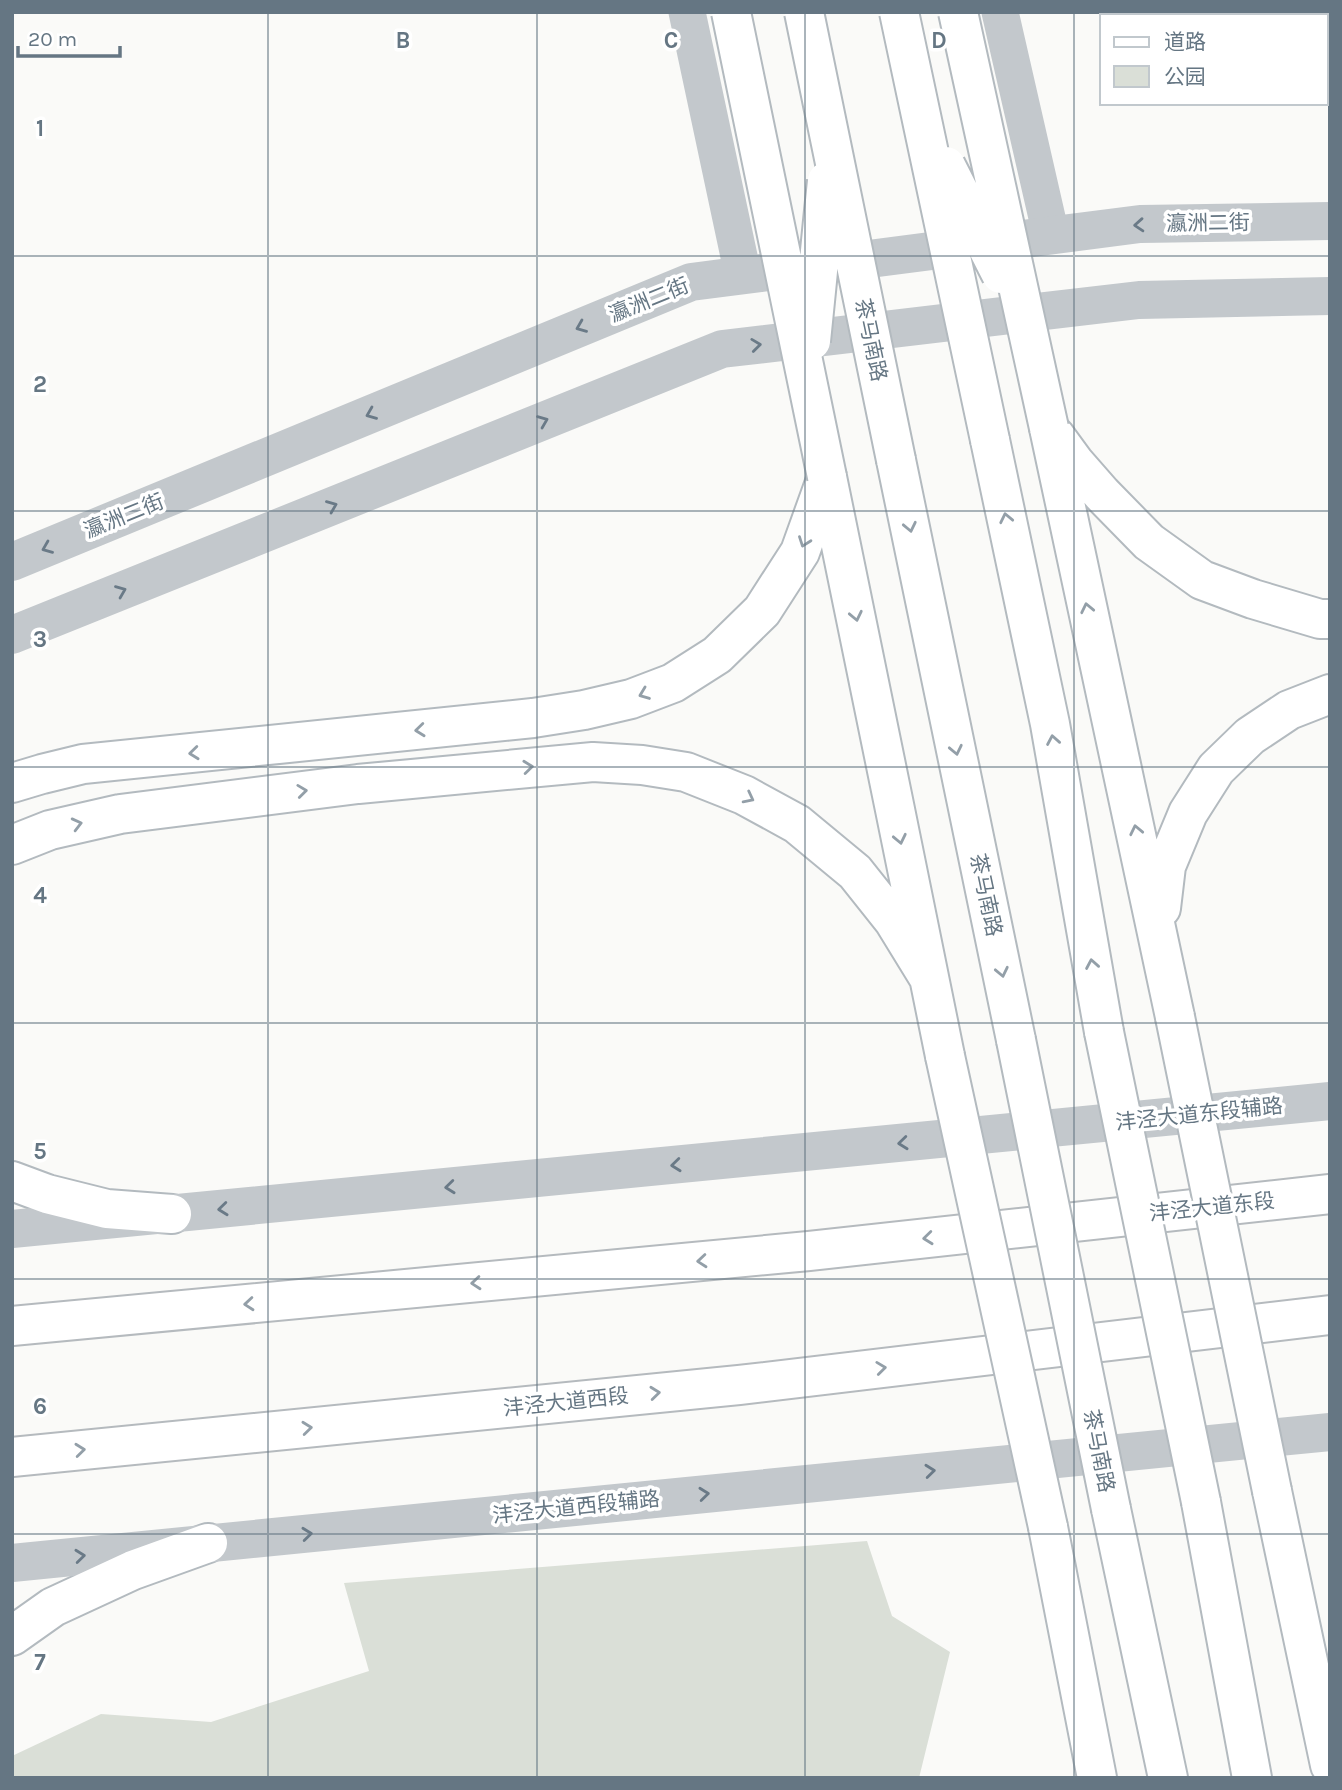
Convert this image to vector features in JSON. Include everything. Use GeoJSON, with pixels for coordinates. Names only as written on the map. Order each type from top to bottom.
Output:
{"type":"FeatureCollection","features":[{"type":"Feature","properties":{"kind":"main road"},"geometry":{"type":"LineString","coordinates":[[731,12],[945,1056],[1048,1527],[1097,1778]]}},
{"type":"Feature","properties":{"kind":"main road","name":"茶马南路"},"geometry":{"type":"LineString","coordinates":[[804,12],[1168,1778]]}},
{"type":"Feature","properties":{"kind":"main road"},"geometry":{"type":"LineString","coordinates":[[900,12],[1050,724],[1104,1032],[1201,1502],[1252,1778]]}},
{"type":"Feature","properties":{"kind":"main road"},"geometry":{"type":"LineString","coordinates":[[958,12],[1175,1017],[1330,1765]]}},
{"type":"Feature","properties":{"kind":"main road"},"geometry":{"type":"LineString","coordinates":[[922,118],[1026,323]]}},
{"type":"Feature","properties":{"kind":"main road"},"geometry":{"type":"LineString","coordinates":[[807,379],[831,144]]}},
{"type":"Feature","properties":{"kind":"main road"},"geometry":{"type":"LineString","coordinates":[[1049,428],[1101,494],[1149,542],[1202,580],[1253,600],[1330,620]]}},
{"type":"Feature","properties":{"kind":"main road"},"geometry":{"type":"LineString","coordinates":[[12,783],[83,764],[533,718],[631,699],[673,683],[717,655],[762,611],[800,552],[827,477]]}},
{"type":"Feature","properties":{"kind":"main road"},"geometry":{"type":"LineString","coordinates":[[1157,934],[1166,866],[1188,813],[1216,769],[1250,736],[1289,710],[1330,694]]}},
{"type":"Feature","properties":{"kind":"main road"},"geometry":{"type":"LineString","coordinates":[[12,845],[50,830],[120,814],[358,784],[593,762],[642,765],[686,772],[744,795],[797,824],[855,872],[894,921],[929,978]]}},
{"type":"Feature","properties":{"kind":"main road"},"geometry":{"type":"LineString","coordinates":[[12,1181],[47,1194],[107,1209],[172,1214]]}},
{"type":"Feature","properties":{"kind":"main road","name":"沣泾大道东段"},"geometry":{"type":"LineString","coordinates":[[12,1326],[810,1251],[1330,1194]]}},
{"type":"Feature","properties":{"kind":"main road","name":"沣泾大道西段"},"geometry":{"type":"LineString","coordinates":[[12,1457],[739,1385],[1330,1315]]}},
{"type":"Feature","properties":{"kind":"main road"},"geometry":{"type":"LineString","coordinates":[[12,1636],[53,1607],[132,1570],[208,1544]]}},
{"type":"Feature","properties":{"kind":"main road"},"geometry":{"type":"LineString","coordinates":[[1311,1673],[1330,1714]]}},
{"type":"Feature","properties":{"kind":"main road"},"geometry":{"type":"LineString","coordinates":[[1086,1722],[1091,1778]]}},
{"type":"Feature","properties":{"kind":"street"},"geometry":{"type":"LineString","coordinates":[[687,12],[743,275]]}},
{"type":"Feature","properties":{"kind":"street"},"geometry":{"type":"LineString","coordinates":[[1000,12],[1051,235]]}},
{"type":"Feature","properties":{"kind":"street","name":"瀛洲二街"},"geometry":{"type":"LineString","coordinates":[[12,562],[691,282],[1140,224],[1330,221]]}},
{"type":"Feature","properties":{"kind":"street"},"geometry":{"type":"LineString","coordinates":[[12,635],[722,349],[1139,300],[1330,296]]}},
{"type":"Feature","properties":{"kind":"street","name":"沣泾大道东段辅路"},"geometry":{"type":"LineString","coordinates":[[172,1214],[1330,1101]]}},
{"type":"Feature","properties":{"kind":"street"},"geometry":{"type":"LineString","coordinates":[[12,1230],[172,1214]]}},
{"type":"Feature","properties":{"kind":"street","name":"沣泾大道西段辅路"},"geometry":{"type":"LineString","coordinates":[[12,1563],[1330,1432]]}},
{"type":"Feature","properties":{"kind":"green space"},"geometry":{"type":"Polygon","coordinates":[[[867,1541],[892,1616],[950,1652],[919,1778],[12,1778],[12,1756],[101,1714],[211,1722],[369,1671],[344,1583],[867,1541]]]}}]}
